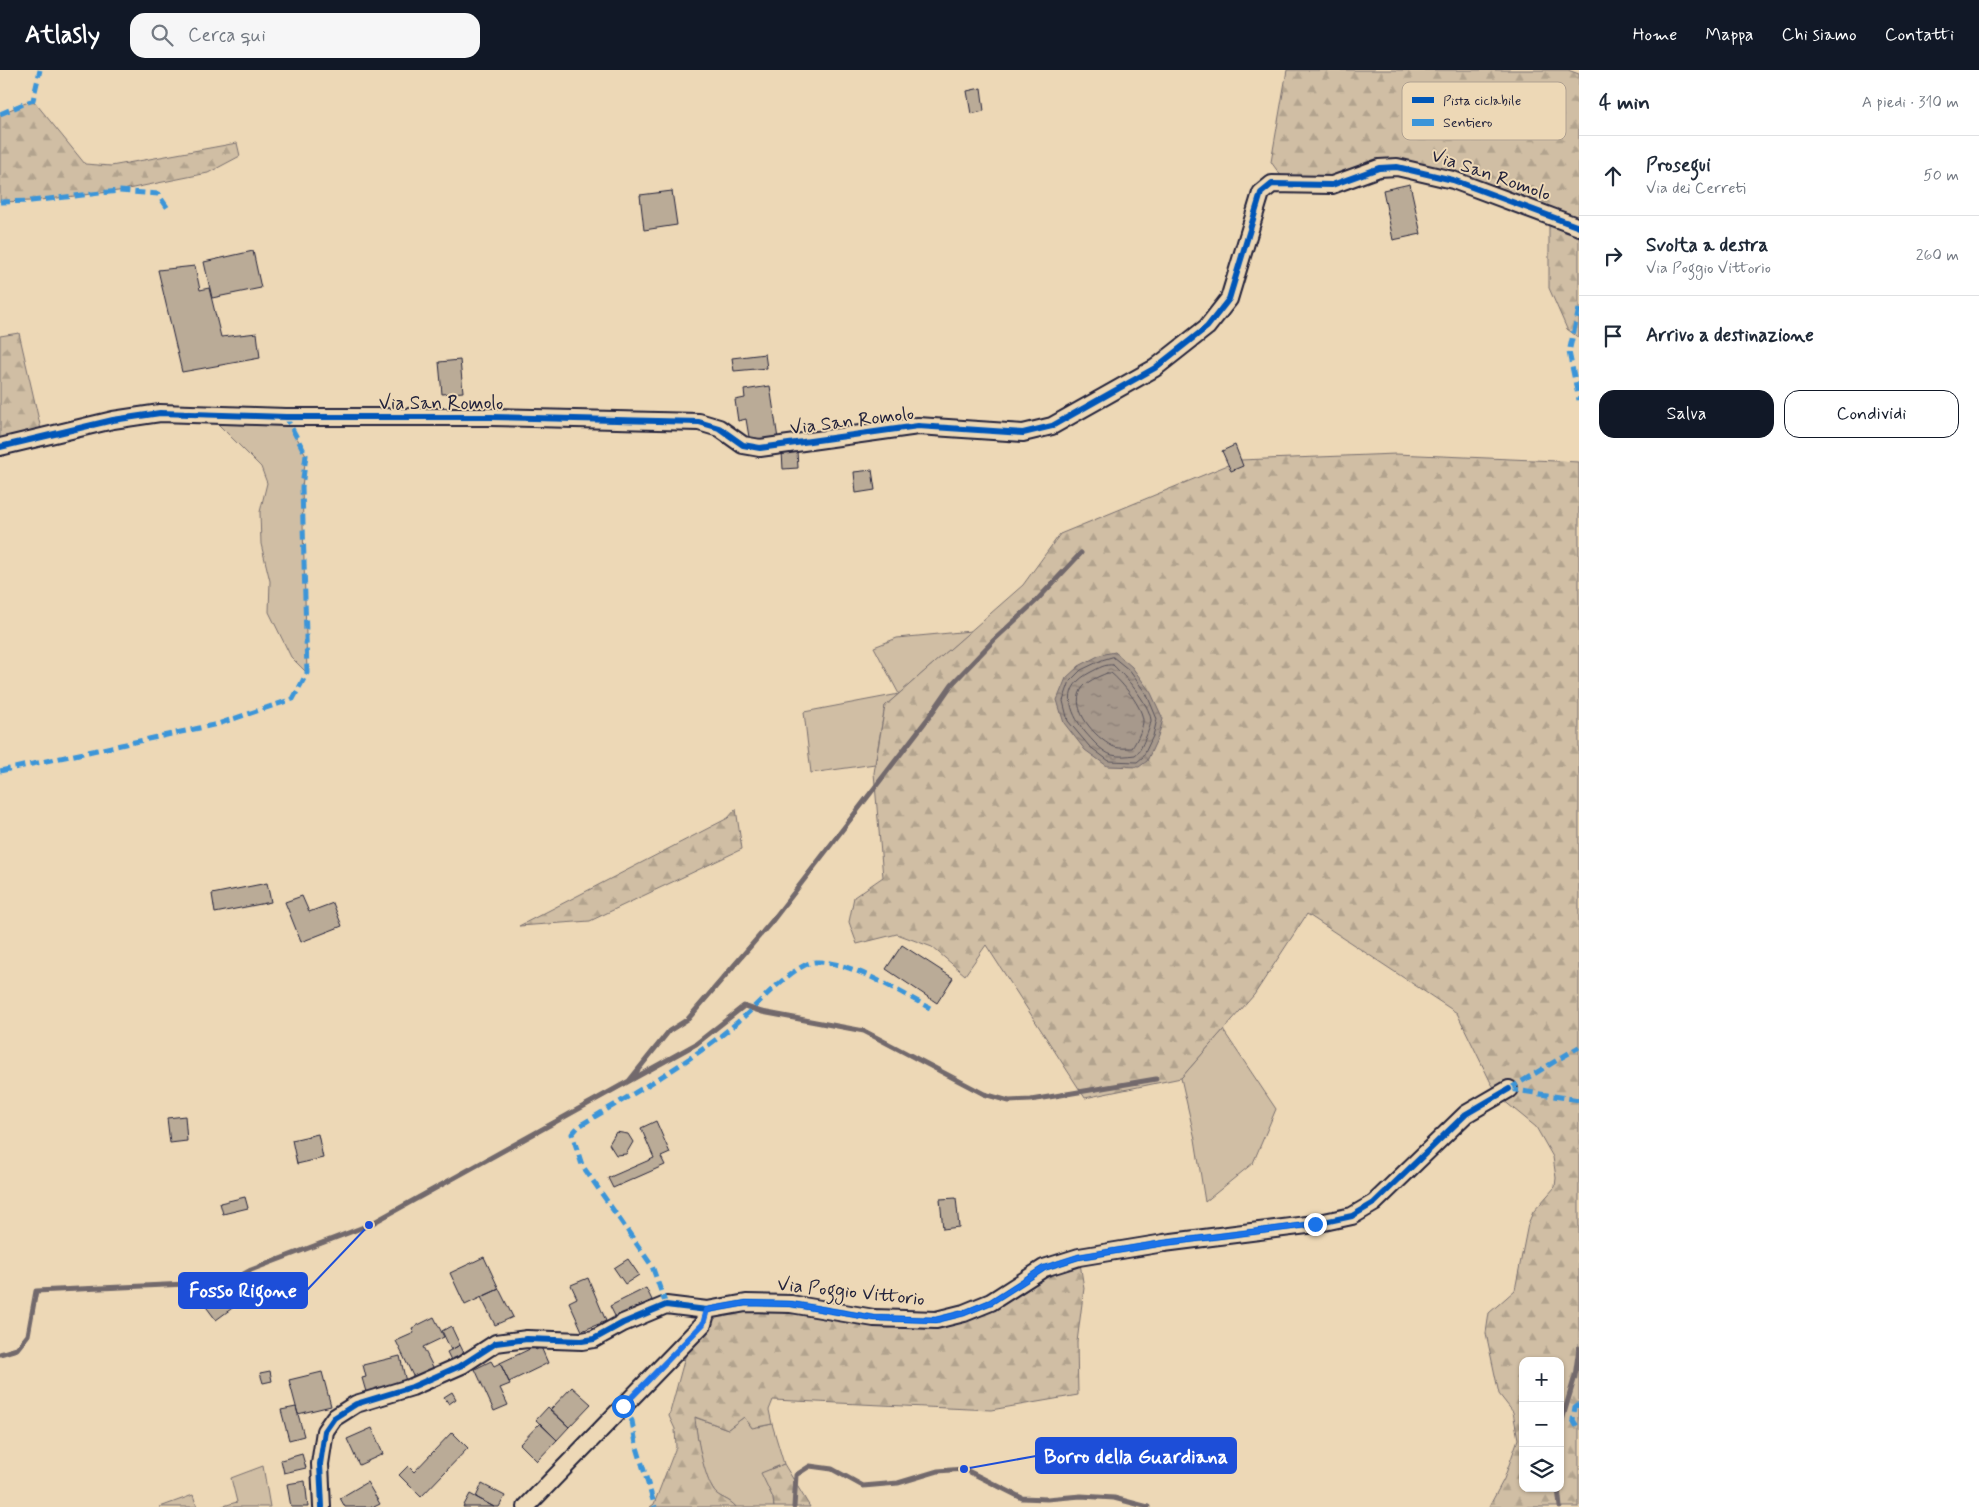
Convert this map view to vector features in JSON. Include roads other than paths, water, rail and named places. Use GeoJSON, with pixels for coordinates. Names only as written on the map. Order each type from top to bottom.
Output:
{"type":"FeatureCollection","features":[{"type":"Feature","properties":{"kind":"street","name":"Via San Romolo"},"geometry":{"type":"LineString","coordinates":[[0,447],[113,420],[160,413],[286,417],[699,422],[719,428],[743,445],[760,448],[918,426],[1023,433],[1052,426],[1155,368],[1207,327],[1229,299],[1262,193],[1272,184],[1332,185],[1379,168],[1397,167],[1453,180],[1579,227]]}},
{"type":"Feature","properties":{"kind":"street","name":"Via Poggio Vittorio"},"geometry":{"type":"LineString","coordinates":[[322,1507],[320,1464],[325,1431],[334,1418],[356,1404],[412,1387],[462,1365],[496,1343],[527,1339],[582,1341],[594,1339],[666,1305],[707,1310],[746,1303],[791,1304],[874,1318],[936,1320],[964,1313],[991,1302],[1044,1268],[1078,1257],[1164,1243],[1315,1224],[1352,1216],[1374,1203],[1466,1114],[1509,1089]]}},
{"type":"Feature","properties":{"kind":"street"},"geometry":{"type":"LineString","coordinates":[[526,1507],[703,1324],[707,1310]]}},
{"type":"Feature","properties":{"kind":"water"},"geometry":{"type":"Polygon","coordinates":[[[1115,652],[1132,667],[1151,693],[1163,719],[1158,737],[1147,761],[1139,767],[1107,766],[1085,750],[1064,723],[1057,700],[1066,678],[1079,666],[1100,655],[1115,652]]]}},
{"type":"Feature","properties":{"kind":"waterway"},"geometry":{"type":"LineString","coordinates":[[629,1081],[669,1031],[688,1019],[773,920],[929,717],[952,684],[994,640],[1036,601],[1081,553]]}},
{"type":"Feature","properties":{"kind":"waterway"},"geometry":{"type":"LineString","coordinates":[[0,1354],[17,1349],[28,1335],[36,1291],[229,1282],[251,1270],[369,1225],[696,1044],[744,1006],[762,1012],[864,1031],[984,1094],[1009,1101],[1031,1100],[1156,1079]]}},
{"type":"Feature","properties":{"kind":"waterway"},"geometry":{"type":"LineString","coordinates":[[1564,1413],[1575,1376],[1579,1348]]}},
{"type":"Feature","properties":{"kind":"waterway"},"geometry":{"type":"LineString","coordinates":[[794,1507],[796,1475],[810,1466],[832,1469],[863,1486],[898,1483],[938,1471],[964,1469],[1022,1498],[1047,1499],[1081,1496],[1114,1498],[1148,1507]]}},
{"type":"Feature","properties":{"kind":"waterway"},"geometry":{"type":"LineString","coordinates":[[1558,1492],[1560,1507]]}},
{"type":"Feature","properties":{"kind":"place","name":"Fosso Rigone"},"geometry":{"type":"Point","coordinates":[369,1225]}},
{"type":"Feature","properties":{"kind":"place","name":"Borro della Guardiana"},"geometry":{"type":"Point","coordinates":[964,1469]}}]}
